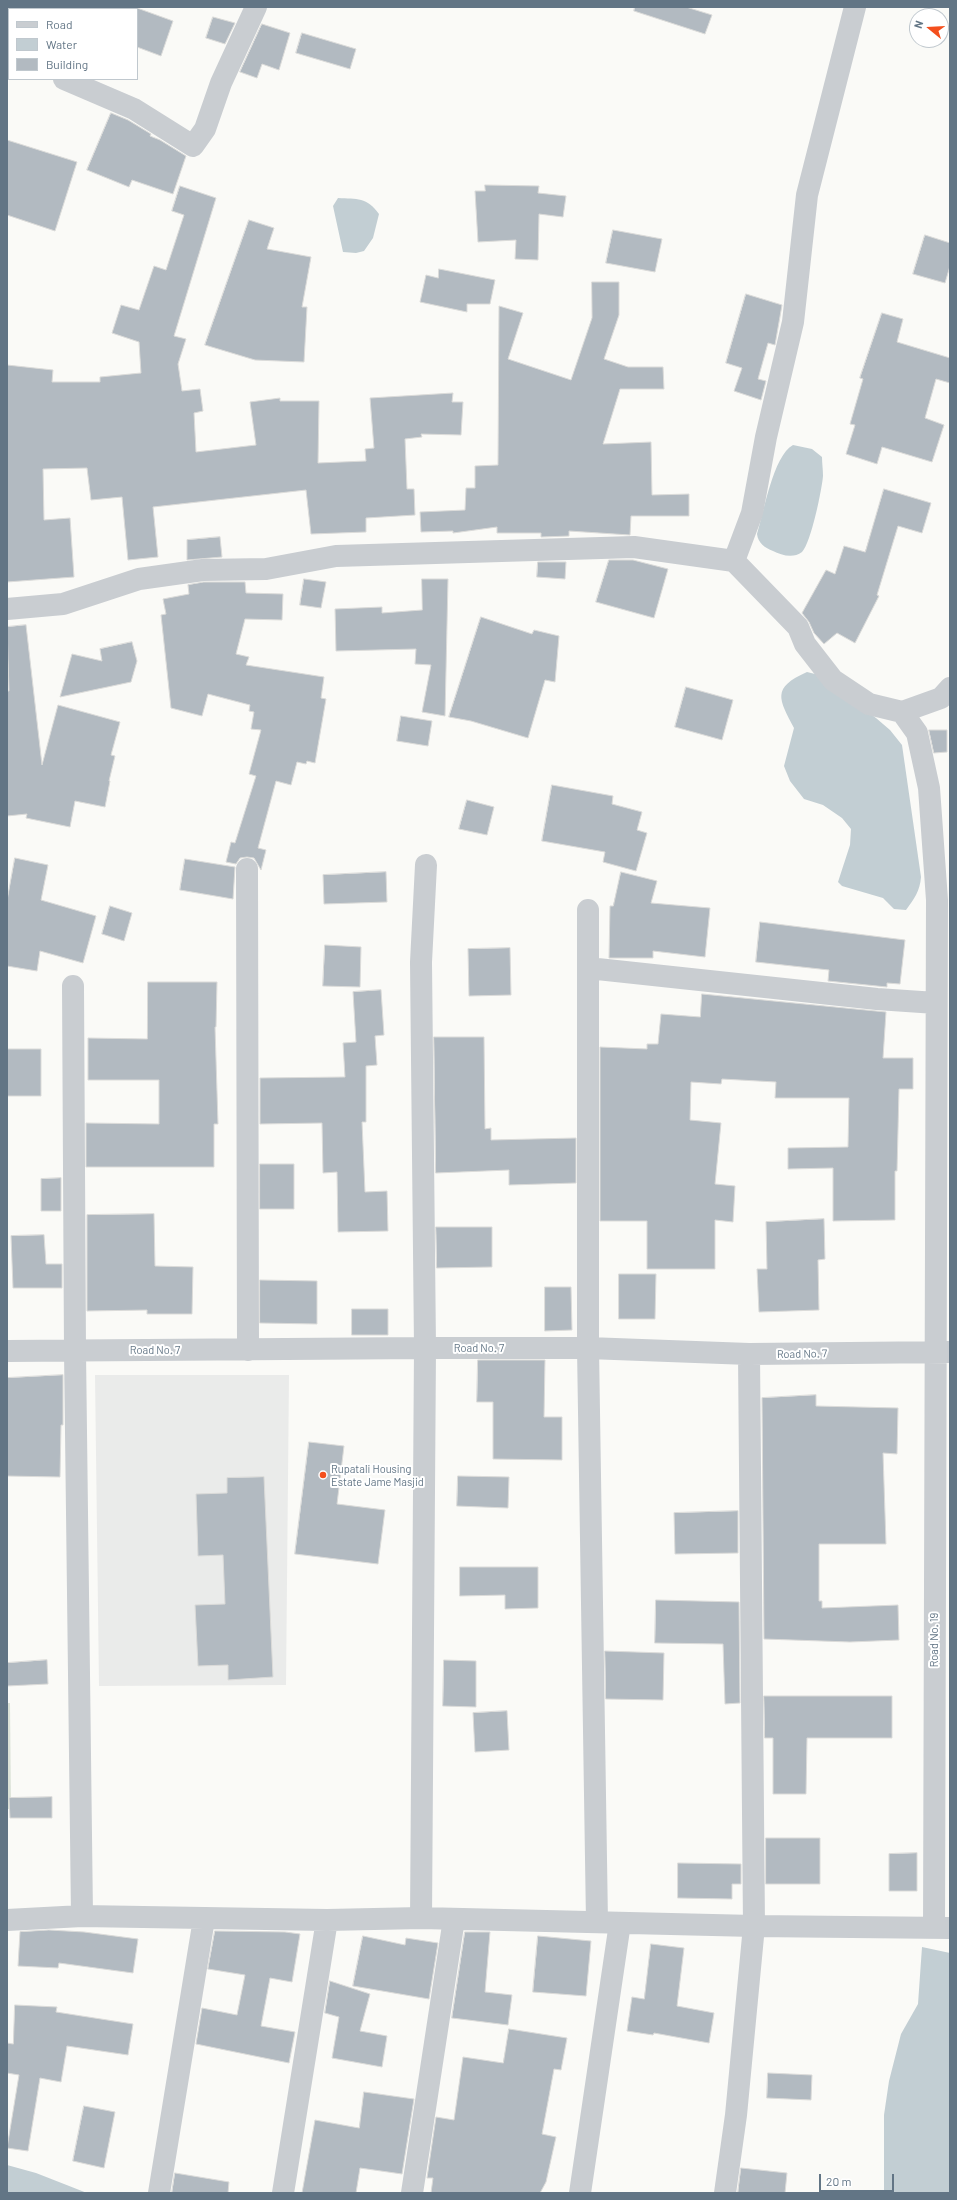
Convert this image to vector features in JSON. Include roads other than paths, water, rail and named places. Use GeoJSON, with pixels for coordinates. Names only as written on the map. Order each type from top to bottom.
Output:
{"type":"FeatureCollection","features":[{"type":"Feature","properties":{"kind":"street"},"geometry":{"type":"LineString","coordinates":[[66,80],[134,109],[193,146],[205,129],[221,83],[256,7]]}},
{"type":"Feature","properties":{"kind":"street"},"geometry":{"type":"LineString","coordinates":[[734,561],[752,513],[766,437],[793,322],[807,196],[855,7]]}},
{"type":"Feature","properties":{"kind":"street"},"geometry":{"type":"LineString","coordinates":[[7,610],[63,604],[139,579],[203,570],[266,569],[336,556],[634,547],[734,561],[798,627],[805,644],[833,680],[869,704],[902,712],[941,698],[950,688]]}},
{"type":"Feature","properties":{"kind":"street","name":"Road No. 19"},"geometry":{"type":"LineString","coordinates":[[902,712],[917,733],[929,788],[937,900],[936,1003],[942,1352],[942,1928]]}},
{"type":"Feature","properties":{"kind":"street"},"geometry":{"type":"LineString","coordinates":[[421,1918],[425,1348],[421,962],[426,864]]}},
{"type":"Feature","properties":{"kind":"street"},"geometry":{"type":"LineString","coordinates":[[247,870],[248,1350]]}},
{"type":"Feature","properties":{"kind":"street"},"geometry":{"type":"LineString","coordinates":[[588,910],[588,1348],[597,1922]]}},
{"type":"Feature","properties":{"kind":"street"},"geometry":{"type":"LineString","coordinates":[[588,968],[877,999],[936,1003]]}},
{"type":"Feature","properties":{"kind":"street"},"geometry":{"type":"LineString","coordinates":[[74,986],[75,1351],[82,1916]]}},
{"type":"Feature","properties":{"kind":"street","name":"Road No. 7"},"geometry":{"type":"LineString","coordinates":[[7,1351],[588,1348],[749,1354],[942,1352]]}},
{"type":"Feature","properties":{"kind":"street"},"geometry":{"type":"LineString","coordinates":[[725,2193],[736,2115],[754,1926],[749,1354]]}},
{"type":"Feature","properties":{"kind":"street"},"geometry":{"type":"LineString","coordinates":[[7,1920],[82,1916],[326,1920],[421,1918],[754,1926],[942,1928]]}},
{"type":"Feature","properties":{"kind":"street"},"geometry":{"type":"LineString","coordinates":[[159,2193],[204,1919]]}},
{"type":"Feature","properties":{"kind":"street"},"geometry":{"type":"LineString","coordinates":[[412,2193],[454,1919]]}},
{"type":"Feature","properties":{"kind":"street"},"geometry":{"type":"LineString","coordinates":[[283,2193],[326,1920]]}},
{"type":"Feature","properties":{"kind":"street"},"geometry":{"type":"LineString","coordinates":[[580,2193],[620,1923]]}},
{"type":"Feature","properties":{"kind":"water"},"geometry":{"type":"Polygon","coordinates":[[[338,198],[361,200],[370,204],[379,214],[373,238],[364,251],[356,253],[343,252],[333,206],[338,198]]]}},
{"type":"Feature","properties":{"kind":"water"},"geometry":{"type":"Polygon","coordinates":[[[793,445],[812,449],[822,457],[823,476],[821,492],[809,538],[805,547],[802,552],[798,554],[787,556],[762,545],[757,534],[775,472],[786,451],[793,445]]]}},
{"type":"Feature","properties":{"kind":"water"},"geometry":{"type":"Polygon","coordinates":[[[807,672],[819,675],[876,718],[890,730],[902,745],[921,877],[918,891],[906,910],[894,909],[883,898],[842,886],[838,882],[850,845],[851,829],[842,818],[823,805],[804,799],[790,781],[784,766],[794,728],[782,702],[781,695],[783,689],[788,683],[807,672]]]}},
{"type":"Feature","properties":{"kind":"water"},"geometry":{"type":"Polygon","coordinates":[[[922,1947],[950,1953],[950,2193],[884,2193],[884,2115],[889,2081],[901,2034],[918,2004],[922,1947]]]}},
{"type":"Feature","properties":{"kind":"water"},"geometry":{"type":"Polygon","coordinates":[[[7,2165],[36,2173],[87,2193],[7,2193],[7,2165]]]}},
{"type":"Feature","properties":{"kind":"place","name":"Rupatali Housing Estate Jame Masjid"},"geometry":{"type":"Point","coordinates":[323,1475]}}]}
